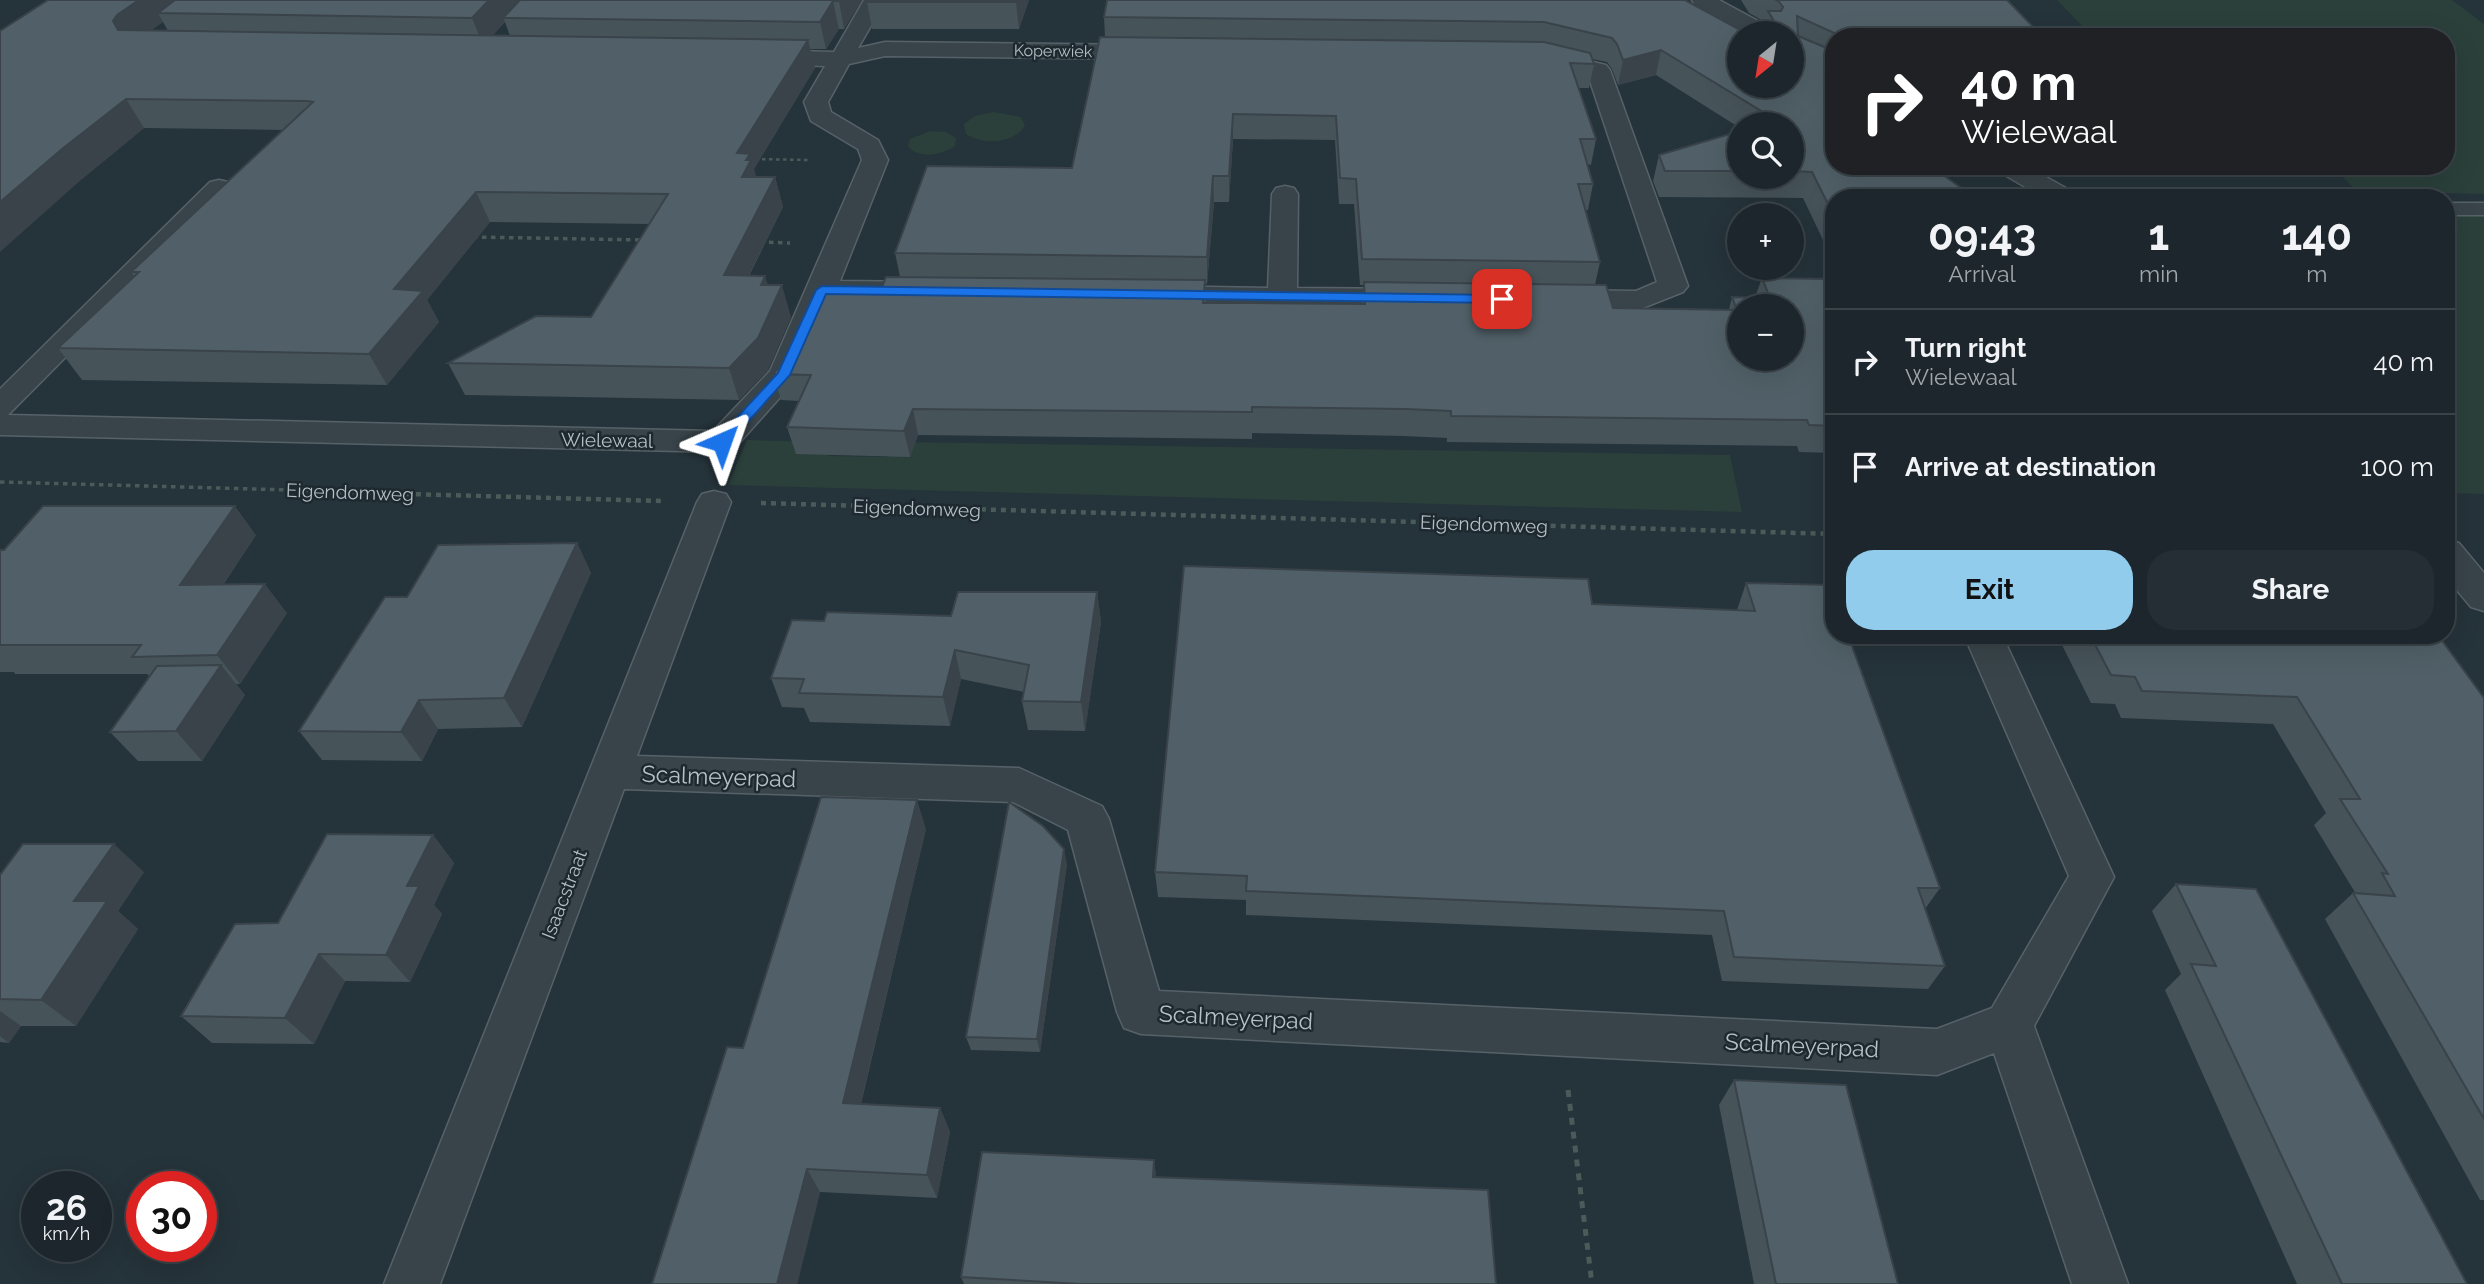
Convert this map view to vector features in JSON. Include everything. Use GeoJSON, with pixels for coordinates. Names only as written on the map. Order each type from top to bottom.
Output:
{"type":"FeatureCollection","features":[{"type":"Feature","properties":{"kind":"street"},"geometry":{"type":"LineString","coordinates":[[874,0],[816,103],[820,116],[869,145],[875,160],[822,290],[961,292]]}},
{"type":"Feature","properties":{"kind":"street"},"geometry":{"type":"LineString","coordinates":[[1703,0],[1741,21]]}},
{"type":"Feature","properties":{"kind":"street","name":"Koperwiek"},"geometry":{"type":"LineString","coordinates":[[734,57],[842,59],[885,49],[1164,52]]}},
{"type":"Feature","properties":{"kind":"street"},"geometry":{"type":"LineString","coordinates":[[1527,56],[1541,56],[1598,70],[1673,286],[1640,300],[1530,299]]}},
{"type":"Feature","properties":{"kind":"street"},"geometry":{"type":"LineString","coordinates":[[2023,175],[2048,189]]}},
{"type":"Feature","properties":{"kind":"street"},"geometry":{"type":"LineString","coordinates":[[0,407],[219,188]]}},
{"type":"Feature","properties":{"kind":"street"},"geometry":{"type":"LineString","coordinates":[[1282,296],[1285,194]]}},
{"type":"Feature","properties":{"kind":"street","name":"Wielewaal"},"geometry":{"type":"LineString","coordinates":[[0,425],[722,442],[784,375],[822,290]]}},
{"type":"Feature","properties":{"kind":"street"},"geometry":{"type":"LineString","coordinates":[[1128,294],[1447,298]]}},
{"type":"Feature","properties":{"kind":"street","name":"Isaacstraat"},"geometry":{"type":"LineString","coordinates":[[412,1284],[612,772],[714,502]]}},
{"type":"Feature","properties":{"kind":"street"},"geometry":{"type":"LineString","coordinates":[[2455,563],[2484,598]]}},
{"type":"Feature","properties":{"kind":"street"},"geometry":{"type":"LineString","coordinates":[[1987,644],[2092,877],[2009,1024],[2100,1284]]}},
{"type":"Feature","properties":{"kind":"street","name":"Scalmeyerpad"},"geometry":{"type":"LineString","coordinates":[[612,772],[1019,785],[1087,819],[1141,1012],[1937,1052],[2009,1024]]}},
{"type":"Feature","properties":{"kind":"lane"},"geometry":{"type":"LineString","coordinates":[[2455,209],[2484,209]]}},
{"type":"Feature","properties":{"kind":"path"},"geometry":{"type":"LineString","coordinates":[[751,159],[875,160]]}},
{"type":"Feature","properties":{"kind":"path"},"geometry":{"type":"LineString","coordinates":[[466,237],[646,240]]}},
{"type":"Feature","properties":{"kind":"path"},"geometry":{"type":"LineString","coordinates":[[757,242],[840,244]]}},
{"type":"Feature","properties":{"kind":"path","name":"Eigendomweg"},"geometry":{"type":"LineString","coordinates":[[0,482],[1825,534]]}},
{"type":"Feature","properties":{"kind":"path"},"geometry":{"type":"LineString","coordinates":[[1562,1033],[1592,1284]]}},
{"type":"Feature","properties":{"kind":"green space"},"geometry":{"type":"Polygon","coordinates":[[[2057,0],[2452,0],[2484,24],[2484,194],[2455,193],[2455,189],[2355,189],[2340,175],[2455,175],[2455,28],[2084,28],[2057,0]]]}},
{"type":"Feature","properties":{"kind":"green space"},"geometry":{"type":"Polygon","coordinates":[[[994,112],[1021,117],[1025,126],[1013,136],[997,141],[980,140],[966,134],[964,124],[975,116],[994,112]]]}},
{"type":"Feature","properties":{"kind":"green space"},"geometry":{"type":"Polygon","coordinates":[[[930,131],[946,132],[956,138],[955,146],[944,152],[924,155],[908,146],[910,139],[930,131]]]}},
{"type":"Feature","properties":{"kind":"green space"},"geometry":{"type":"Polygon","coordinates":[[[2455,213],[2484,214],[2484,494],[2455,493],[2455,213]]]}},
{"type":"Feature","properties":{"kind":"green space"},"geometry":{"type":"Polygon","coordinates":[[[747,440],[820,442],[829,456],[888,457],[900,442],[1730,455],[1742,512],[728,485],[747,440]]]}},
{"type":"Feature","properties":{"kind":"building"},"geometry":{"type":"Polygon","coordinates":[[[48,0],[139,0],[117,15],[113,21],[118,30],[808,40],[737,153],[750,154],[746,160],[751,160],[742,177],[775,177],[724,275],[765,276],[761,285],[782,285],[758,338],[729,368],[448,363],[536,316],[591,317],[668,194],[476,192],[394,289],[423,291],[369,354],[58,348],[139,272],[131,272],[313,102],[126,99],[0,202],[0,31],[48,0]]]}},
{"type":"Feature","properties":{"kind":"building"},"geometry":{"type":"Polygon","coordinates":[[[175,0],[489,0],[472,18],[158,13],[175,0]]]}},
{"type":"Feature","properties":{"kind":"building"},"geometry":{"type":"Polygon","coordinates":[[[520,0],[839,1],[833,1],[820,22],[503,18],[520,0]]]}},
{"type":"Feature","properties":{"kind":"building"},"geometry":{"type":"Polygon","coordinates":[[[1016,0],[1016,2],[867,2],[1016,0]]]}},
{"type":"Feature","properties":{"kind":"building"},"geometry":{"type":"Polygon","coordinates":[[[1107,0],[1685,0],[1727,23],[1727,90],[1661,50],[1623,60],[1612,38],[1544,22],[1104,17],[1107,0]]]}},
{"type":"Feature","properties":{"kind":"building"},"geometry":{"type":"Polygon","coordinates":[[[1776,0],[2007,0],[2034,28],[1825,29],[1797,16],[1797,21],[1774,21],[1768,11],[1781,11],[1783,7],[1776,0]]]}},
{"type":"Feature","properties":{"kind":"building"},"geometry":{"type":"Polygon","coordinates":[[[1100,37],[1544,42],[1590,53],[1594,64],[1570,63],[1596,139],[1580,139],[1593,184],[1578,184],[1600,262],[1362,259],[1356,179],[1340,178],[1336,116],[1233,114],[1229,176],[1213,176],[1207,257],[895,253],[927,166],[1072,168],[1100,37]]]}},
{"type":"Feature","properties":{"kind":"building"},"geometry":{"type":"Polygon","coordinates":[[[1804,38],[1825,47],[1825,175],[1943,175],[1963,189],[1825,189],[1825,198],[1812,172],[1804,172],[1804,112],[1763,112],[1740,98],[1804,98],[1804,38]]]}},
{"type":"Feature","properties":{"kind":"building"},"geometry":{"type":"Polygon","coordinates":[[[1727,135],[1727,171],[1665,171],[1659,155],[1727,135]]]}},
{"type":"Feature","properties":{"kind":"building"},"geometry":{"type":"Polygon","coordinates":[[[886,277],[1205,280],[1203,303],[1365,304],[1364,282],[1606,285],[1613,308],[1727,310],[1727,371],[1804,371],[1804,294],[1768,294],[1763,280],[1825,279],[1825,426],[1809,425],[1807,420],[1451,416],[1451,411],[1252,407],[1252,412],[913,409],[904,431],[787,427],[811,375],[773,374],[795,350],[821,291],[880,292],[886,277]]]}},
{"type":"Feature","properties":{"kind":"building"},"geometry":{"type":"Polygon","coordinates":[[[43,506],[235,506],[180,585],[265,584],[217,655],[132,657],[141,645],[0,645],[0,550],[4,550],[43,506]]]}},
{"type":"Feature","properties":{"kind":"building"},"geometry":{"type":"Polygon","coordinates":[[[577,543],[504,698],[419,700],[401,732],[299,731],[385,597],[407,597],[438,545],[577,543]]]}},
{"type":"Feature","properties":{"kind":"building"},"geometry":{"type":"Polygon","coordinates":[[[1184,566],[1588,579],[1592,604],[1755,611],[1746,583],[1825,585],[1825,644],[1851,644],[1940,888],[1918,888],[1945,966],[1734,957],[1724,911],[1246,891],[1247,876],[1155,872],[1184,566]]]}},
{"type":"Feature","properties":{"kind":"building"},"geometry":{"type":"Polygon","coordinates":[[[958,592],[1097,592],[1081,702],[1022,701],[1029,665],[955,650],[943,697],[799,693],[804,679],[771,678],[792,620],[824,621],[827,612],[951,616],[958,592]]]}},
{"type":"Feature","properties":{"kind":"building"},"geometry":{"type":"Polygon","coordinates":[[[2095,644],[2445,644],[2484,698],[2484,1119],[2353,893],[2395,896],[2382,873],[2388,874],[2340,799],[2360,799],[2297,697],[2142,691],[2135,677],[2111,675],[2095,644]]]}},
{"type":"Feature","properties":{"kind":"building"},"geometry":{"type":"Polygon","coordinates":[[[221,665],[176,731],[110,732],[157,666],[221,665]]]}},
{"type":"Feature","properties":{"kind":"building"},"geometry":{"type":"Polygon","coordinates":[[[821,797],[917,800],[843,1103],[940,1108],[927,1175],[807,1169],[777,1284],[652,1284],[727,1047],[743,1048],[821,797]]]}},
{"type":"Feature","properties":{"kind":"building"},"geometry":{"type":"Polygon","coordinates":[[[1009,802],[1043,826],[1064,849],[1037,1039],[966,1037],[1009,802]]]}},
{"type":"Feature","properties":{"kind":"building"},"geometry":{"type":"Polygon","coordinates":[[[327,834],[433,835],[407,886],[419,886],[386,955],[319,954],[285,1018],[181,1016],[235,924],[278,923],[327,834]]]}},
{"type":"Feature","properties":{"kind":"building"},"geometry":{"type":"Polygon","coordinates":[[[23,844],[114,844],[74,901],[107,901],[41,1000],[0,999],[0,875],[23,844]]]}},
{"type":"Feature","properties":{"kind":"building"},"geometry":{"type":"Polygon","coordinates":[[[2176,884],[2256,889],[2467,1284],[2342,1284],[2191,964],[2216,966],[2176,884]]]}},
{"type":"Feature","properties":{"kind":"building"},"geometry":{"type":"Polygon","coordinates":[[[1734,1080],[1846,1085],[1898,1284],[1776,1284],[1734,1080]]]}},
{"type":"Feature","properties":{"kind":"building"},"geometry":{"type":"Polygon","coordinates":[[[982,1152],[1154,1160],[1153,1177],[1488,1190],[1496,1284],[1081,1284],[961,1277],[982,1152]]]}},
{"type":"Feature","properties":{"kind":"route"},"geometry":{"type":"LineString","coordinates":[[722,442],[784,375],[822,290],[1502,299]]}}]}
